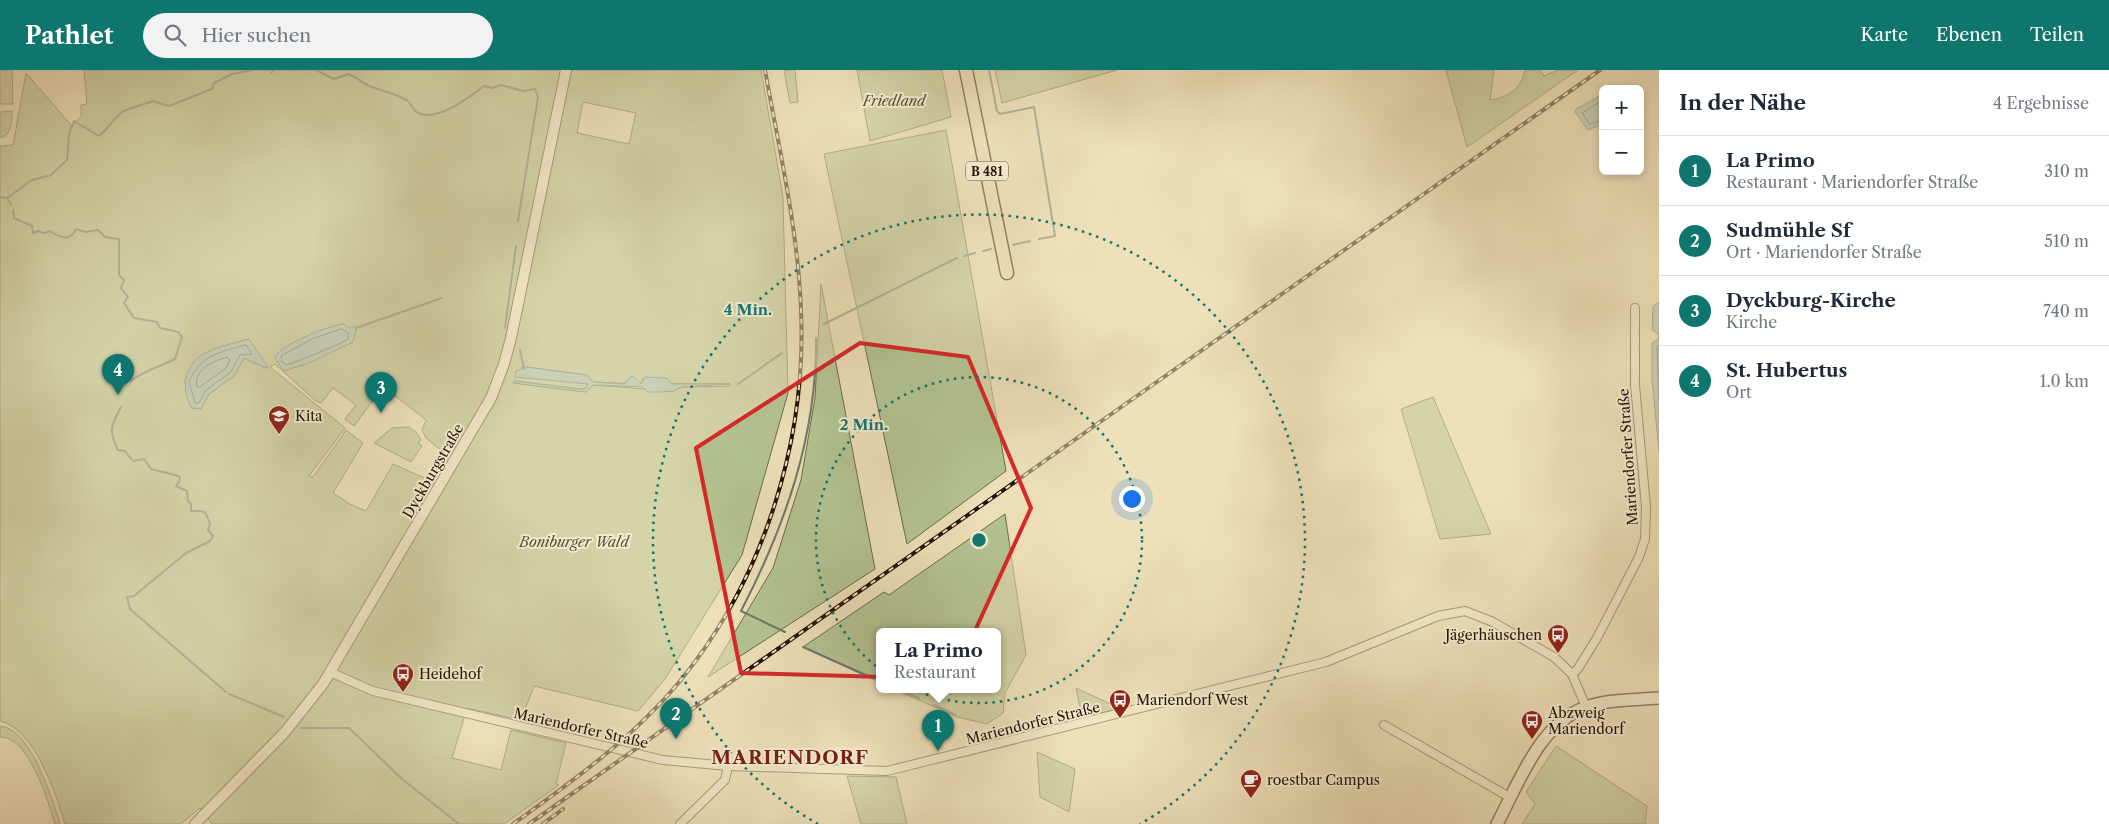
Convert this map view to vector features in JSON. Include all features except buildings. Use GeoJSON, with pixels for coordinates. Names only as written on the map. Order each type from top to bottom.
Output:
{"type":"FeatureCollection","features":[{"type":"Feature","properties":{"kind":"highway","name":"B 481"},"geometry":{"type":"LineString","coordinates":[[966,70],[1007,272]]}},
{"type":"Feature","properties":{"kind":"main road"},"geometry":{"type":"LineString","coordinates":[[1497,824],[1546,737],[1569,715],[1586,707],[1612,702],[1659,698]]}},
{"type":"Feature","properties":{"kind":"street","name":"Dyckburgstraße"},"geometry":{"type":"LineString","coordinates":[[195,824],[285,732],[310,702],[330,672],[463,448],[499,380],[516,317],[566,70]]}},
{"type":"Feature","properties":{"kind":"street","name":"Mariendorfer Straße"},"geometry":{"type":"LineString","coordinates":[[1572,674],[1577,670],[1598,638],[1639,557],[1645,539],[1646,507],[1635,384],[1635,308]]}},
{"type":"Feature","properties":{"kind":"street","name":"Mariendorfer Straße"},"geometry":{"type":"LineString","coordinates":[[330,672],[373,691],[648,757],[728,766],[887,771],[1326,662],[1438,616],[1458,611],[1484,617],[1554,657],[1572,674],[1586,707]]}},
{"type":"Feature","properties":{"kind":"street"},"geometry":{"type":"LineString","coordinates":[[1384,725],[1511,798]]}},
{"type":"Feature","properties":{"kind":"street"},"geometry":{"type":"LineString","coordinates":[[680,824],[725,780],[728,766]]}},
{"type":"Feature","properties":{"kind":"highlighted area"},"geometry":{"type":"Polygon","coordinates":[[[860,343],[968,357],[1031,508],[953,679],[741,673],[696,448],[860,343]]]}},
{"type":"Feature","properties":{"kind":"green space"},"geometry":{"type":"Polygon","coordinates":[[[0,70],[12,70],[13,104],[0,104],[0,70]]]}},
{"type":"Feature","properties":{"kind":"green space","name":"Boniburger Wald"},"geometry":{"type":"Polygon","coordinates":[[[84,70],[761,70],[783,197],[788,393],[742,555],[665,679],[638,711],[534,686],[521,720],[467,708],[452,758],[501,770],[511,730],[566,743],[556,784],[559,785],[504,824],[212,824],[200,808],[181,824],[65,824],[50,780],[34,749],[24,736],[12,726],[0,721],[0,146],[13,145],[26,73],[72,126],[81,116],[81,105],[87,104],[84,70]],[[583,102],[577,133],[629,144],[636,113],[583,102]],[[249,339],[218,348],[202,356],[195,363],[184,382],[201,409],[209,394],[235,375],[244,358],[266,368],[249,339]],[[275,364],[270,367],[345,428],[309,476],[313,477],[346,430],[363,443],[333,493],[350,504],[366,511],[393,464],[429,480],[447,455],[426,438],[422,430],[426,420],[389,391],[380,391],[354,426],[345,419],[356,405],[333,388],[321,403],[316,401],[275,364]],[[526,367],[521,368],[589,384],[585,389],[579,389],[515,381],[514,383],[586,392],[593,385],[673,391],[682,387],[729,386],[730,384],[672,384],[643,378],[641,384],[594,382],[586,375],[526,367]]]}},
{"type":"Feature","properties":{"kind":"green space"},"geometry":{"type":"Polygon","coordinates":[[[784,70],[795,70],[798,102],[790,103],[784,70]]]}},
{"type":"Feature","properties":{"kind":"green space","name":"Friedland"},"geometry":{"type":"Polygon","coordinates":[[[857,70],[942,70],[951,117],[870,141],[857,70]]]}},
{"type":"Feature","properties":{"kind":"green space"},"geometry":{"type":"Polygon","coordinates":[[[995,70],[1117,70],[1002,103],[995,70]]]}},
{"type":"Feature","properties":{"kind":"green space"},"geometry":{"type":"Polygon","coordinates":[[[1446,70],[1494,70],[1490,100],[1503,97],[1513,91],[1521,82],[1525,70],[1540,70],[1544,76],[1558,70],[1578,70],[1467,147],[1446,70]]]}},
{"type":"Feature","properties":{"kind":"green space"},"geometry":{"type":"Polygon","coordinates":[[[12,111],[9,131],[0,138],[0,112],[12,111]]]}},
{"type":"Feature","properties":{"kind":"green space"},"geometry":{"type":"Polygon","coordinates":[[[946,130],[1006,471],[907,544],[824,154],[946,130]]]}},
{"type":"Feature","properties":{"kind":"green space"},"geometry":{"type":"Polygon","coordinates":[[[821,284],[875,569],[708,677],[773,568],[801,480],[815,398],[821,284]]]}},
{"type":"Feature","properties":{"kind":"green space"},"geometry":{"type":"Polygon","coordinates":[[[1433,397],[1491,534],[1440,539],[1401,409],[1433,397]]]}},
{"type":"Feature","properties":{"kind":"green space"},"geometry":{"type":"Polygon","coordinates":[[[409,427],[417,433],[421,440],[418,443],[422,446],[411,462],[374,443],[392,428],[409,427]]]}},
{"type":"Feature","properties":{"kind":"green space"},"geometry":{"type":"Polygon","coordinates":[[[1005,514],[1026,655],[1005,693],[1003,713],[987,724],[957,717],[903,693],[1001,693],[1001,628],[876,628],[876,681],[803,647],[884,592],[889,595],[1005,514]]]}},
{"type":"Feature","properties":{"kind":"green space"},"geometry":{"type":"Polygon","coordinates":[[[1076,688],[1115,706],[1113,710],[1082,717],[1076,688]]]}},
{"type":"Feature","properties":{"kind":"green space"},"geometry":{"type":"Polygon","coordinates":[[[0,726],[11,730],[30,751],[46,783],[60,824],[55,824],[42,786],[28,758],[20,747],[10,740],[0,737],[0,726]]]}},
{"type":"Feature","properties":{"kind":"green space"},"geometry":{"type":"Polygon","coordinates":[[[1556,746],[1647,806],[1645,824],[1522,824],[1535,804],[1526,792],[1556,746]]]}},
{"type":"Feature","properties":{"kind":"green space"},"geometry":{"type":"Polygon","coordinates":[[[1037,752],[1075,769],[1069,812],[1040,797],[1037,752]]]}},
{"type":"Feature","properties":{"kind":"green space"},"geometry":{"type":"Polygon","coordinates":[[[847,776],[896,777],[907,824],[861,824],[847,776]]]}},
{"type":"Feature","properties":{"kind":"water"},"geometry":{"type":"Polygon","coordinates":[[[1599,96],[1599,126],[1588,130],[1575,112],[1576,109],[1599,96]]]}},
{"type":"Feature","properties":{"kind":"water"},"geometry":{"type":"Polygon","coordinates":[[[1659,302],[1659,338],[1658,334],[1652,330],[1653,306],[1659,302]]]}},
{"type":"Feature","properties":{"kind":"water"},"geometry":{"type":"Polygon","coordinates":[[[344,324],[349,328],[355,326],[353,342],[309,363],[284,371],[275,358],[278,353],[294,342],[317,332],[344,324]]]}},
{"type":"Feature","properties":{"kind":"water"},"geometry":{"type":"Polygon","coordinates":[[[1659,338],[1659,451],[1652,379],[1652,343],[1659,338]]]}},
{"type":"Feature","properties":{"kind":"water"},"geometry":{"type":"Polygon","coordinates":[[[249,339],[268,367],[266,368],[244,358],[235,375],[209,394],[201,409],[192,408],[188,401],[185,384],[194,362],[207,352],[249,339]]]}},
{"type":"Feature","properties":{"kind":"water"},"geometry":{"type":"Polygon","coordinates":[[[526,367],[586,375],[594,382],[625,384],[630,377],[634,377],[641,384],[645,377],[667,378],[672,384],[730,384],[682,387],[673,391],[661,392],[648,392],[643,387],[593,385],[586,392],[513,383],[514,381],[579,389],[585,389],[588,384],[515,377],[516,371],[526,367]]]}},
{"type":"Feature","properties":{"kind":"waterway"},"geometry":{"type":"LineString","coordinates":[[0,197],[7,198],[32,180],[51,175],[67,160],[69,134],[74,121],[99,136],[124,111],[153,101],[169,106],[212,89],[214,83],[232,74],[254,70]]}},
{"type":"Feature","properties":{"kind":"waterway"},"geometry":{"type":"LineString","coordinates":[[271,73],[274,70]]}},
{"type":"Feature","properties":{"kind":"waterway"},"geometry":{"type":"LineString","coordinates":[[316,70],[334,79],[348,74],[372,87],[404,99],[409,102],[416,112],[426,115],[435,114],[453,107],[484,86],[492,88],[501,85],[523,91],[535,89],[538,97],[518,221]]}},
{"type":"Feature","properties":{"kind":"waterway"},"geometry":{"type":"LineString","coordinates":[[989,70],[997,111],[1000,114],[1034,107],[1055,236],[1039,239]]}},
{"type":"Feature","properties":{"kind":"waterway"},"geometry":{"type":"LineString","coordinates":[[7,198],[11,205]]}},
{"type":"Feature","properties":{"kind":"waterway"},"geometry":{"type":"LineString","coordinates":[[13,210],[14,218],[32,226],[33,233],[50,231],[64,238],[71,236],[76,229],[85,232],[98,230],[105,237],[119,239],[119,275],[124,280],[121,288],[128,297],[124,303],[134,318],[157,322],[160,328],[178,332],[182,337],[175,359],[147,371],[131,381]]}},
{"type":"Feature","properties":{"kind":"waterway"},"geometry":{"type":"LineString","coordinates":[[1013,245],[1030,241]]}},
{"type":"Feature","properties":{"kind":"waterway"},"geometry":{"type":"LineString","coordinates":[[505,328],[516,246]]}},
{"type":"Feature","properties":{"kind":"waterway"},"geometry":{"type":"LineString","coordinates":[[983,251],[991,249]]}},
{"type":"Feature","properties":{"kind":"waterway"},"geometry":{"type":"LineString","coordinates":[[964,256],[975,253]]}},
{"type":"Feature","properties":{"kind":"waterway"},"geometry":{"type":"LineString","coordinates":[[824,324],[957,258]]}},
{"type":"Feature","properties":{"kind":"waterway"},"geometry":{"type":"LineString","coordinates":[[356,328],[442,298]]}},
{"type":"Feature","properties":{"kind":"waterway"},"geometry":{"type":"LineString","coordinates":[[785,632],[741,611],[771,546],[795,479],[811,410],[816,338]]}},
{"type":"Feature","properties":{"kind":"waterway"},"geometry":{"type":"LineString","coordinates":[[520,350],[524,369]]}},
{"type":"Feature","properties":{"kind":"waterway"},"geometry":{"type":"LineString","coordinates":[[738,384],[782,353]]}},
{"type":"Feature","properties":{"kind":"waterway"},"geometry":{"type":"LineString","coordinates":[[121,407],[112,428],[113,438],[118,450],[125,451],[133,461],[144,459],[151,469],[179,476],[180,480],[176,486],[187,491],[191,511],[202,511],[205,513],[210,524],[208,530],[213,536],[210,541],[186,553],[134,596],[127,597],[130,609],[226,692]]}},
{"type":"Feature","properties":{"kind":"waterway"},"geometry":{"type":"LineString","coordinates":[[803,647],[876,680]]}},
{"type":"Feature","properties":{"kind":"waterway"},"geometry":{"type":"LineString","coordinates":[[907,693],[919,698]]}},
{"type":"Feature","properties":{"kind":"waterway"},"geometry":{"type":"LineString","coordinates":[[229,694],[284,717]]}},
{"type":"Feature","properties":{"kind":"waterway"},"geometry":{"type":"LineString","coordinates":[[934,705],[956,715]]}},
{"type":"Feature","properties":{"kind":"waterway"},"geometry":{"type":"LineString","coordinates":[[301,728],[349,728],[402,779],[459,824]]}},
{"type":"Feature","properties":{"kind":"railway"},"geometry":{"type":"LineString","coordinates":[[513,824],[601,758],[643,721],[680,681],[710,641],[735,598],[757,553],[774,506],[788,458],[796,408],[801,359],[801,310],[792,219],[765,70]]}},
{"type":"Feature","properties":{"kind":"railway"},"geometry":{"type":"LineString","coordinates":[[529,824],[1600,70]]}},
{"type":"Feature","properties":{"kind":"railway"},"geometry":{"type":"LineString","coordinates":[[543,824],[563,809]]}},
{"type":"Feature","properties":{"kind":"place","name":"St. Hubertus"},"geometry":{"type":"Point","coordinates":[118,395]}},
{"type":"Feature","properties":{"kind":"place","name":"Dyckburg-Kirche"},"geometry":{"type":"Point","coordinates":[381,413]}},
{"type":"Feature","properties":{"kind":"place","name":"Kita"},"geometry":{"type":"Point","coordinates":[279,435]}},
{"type":"Feature","properties":{"kind":"place","name":"Jägerhäuschen"},"geometry":{"type":"Point","coordinates":[1558,654]}},
{"type":"Feature","properties":{"kind":"place","name":"Heidehof"},"geometry":{"type":"Point","coordinates":[403,693]}},
{"type":"Feature","properties":{"kind":"place","name":"Mariendorf West"},"geometry":{"type":"Point","coordinates":[1120,719]}},
{"type":"Feature","properties":{"kind":"place","name":"Sudmühle Sf"},"geometry":{"type":"Point","coordinates":[676,739]}},
{"type":"Feature","properties":{"kind":"place","name":"Abzweig Mariendorf"},"geometry":{"type":"Point","coordinates":[1532,740]}},
{"type":"Feature","properties":{"kind":"place","name":"La Primo"},"geometry":{"type":"Point","coordinates":[938,751]}},
{"type":"Feature","properties":{"kind":"place","name":"roestbar Campus"},"geometry":{"type":"Point","coordinates":[1251,799]}},
{"type":"Feature","properties":{"kind":"district","name":"MARIENDORF"},"geometry":{"type":"Point","coordinates":[790,757]}}]}
